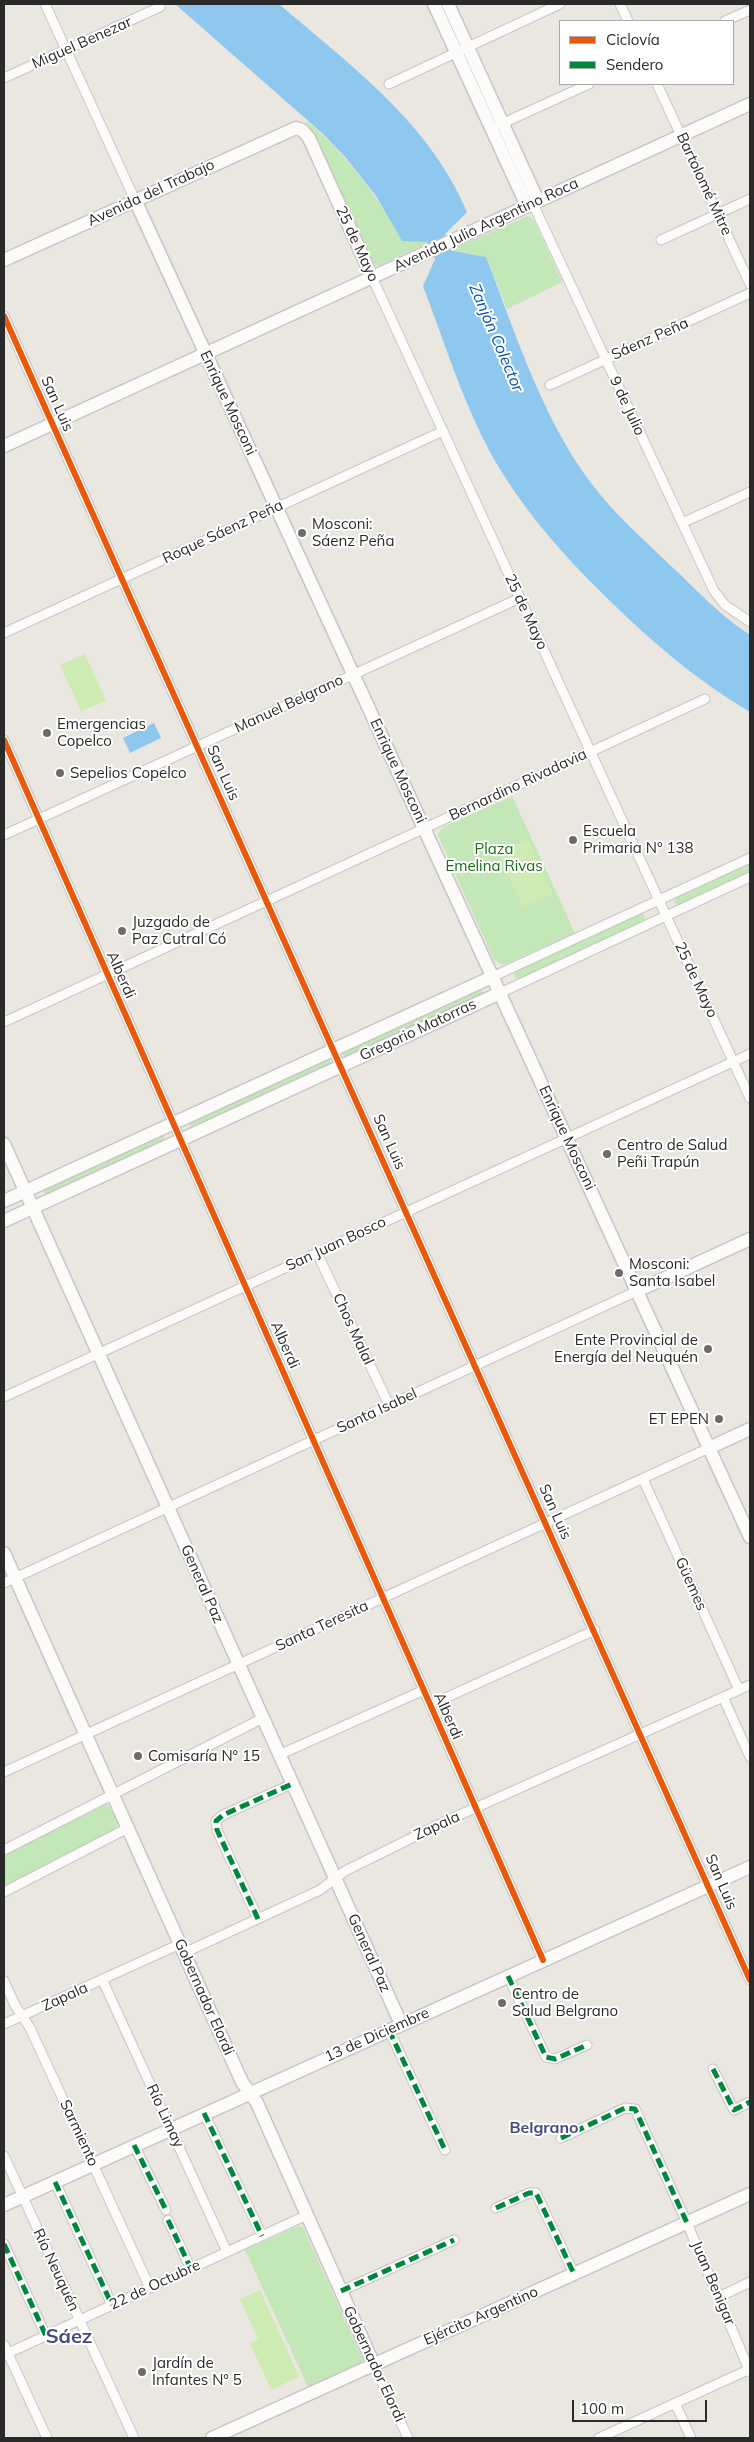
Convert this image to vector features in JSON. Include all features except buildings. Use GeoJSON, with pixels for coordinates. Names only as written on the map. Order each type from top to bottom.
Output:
{"type":"FeatureCollection","features":[{"type":"Feature","properties":{"kind":"main road","name":"9 de Julio"},"geometry":{"type":"LineString","coordinates":[[434,4],[462,50],[533,204]]}},
{"type":"Feature","properties":{"kind":"main road","name":"9 de Julio"},"geometry":{"type":"LineString","coordinates":[[448,4],[462,50]]}},
{"type":"Feature","properties":{"kind":"main road","name":"Avenida Julio Argentino Roca"},"geometry":{"type":"LineString","coordinates":[[4,446],[750,104]]}},
{"type":"Feature","properties":{"kind":"main road","name":"Avenida del Trabajo"},"geometry":{"type":"LineString","coordinates":[[4,260],[287,130],[299,128]]}},
{"type":"Feature","properties":{"kind":"main road","name":"25 de Mayo"},"geometry":{"type":"LineString","coordinates":[[299,128],[308,138],[372,277]]}},
{"type":"Feature","properties":{"kind":"main road","name":"Enrique Mosconi"},"geometry":{"type":"LineString","coordinates":[[135,200],[750,1537]]}},
{"type":"Feature","properties":{"kind":"main road","name":"Gregorio Matorras"},"geometry":{"type":"LineString","coordinates":[[4,1201],[492,977]]}},
{"type":"Feature","properties":{"kind":"main road","name":"Gregorio Matorras"},"geometry":{"type":"LineString","coordinates":[[4,1221],[500,993]]}},
{"type":"Feature","properties":{"kind":"main road","name":"General Paz"},"geometry":{"type":"LineString","coordinates":[[4,1144],[401,2024]]}},
{"type":"Feature","properties":{"kind":"main road","name":"Santa Isabel"},"geometry":{"type":"LineString","coordinates":[[637,1292],[750,1239]]}},
{"type":"Feature","properties":{"kind":"main road","name":"Santa Teresita"},"geometry":{"type":"LineString","coordinates":[[709,1448],[750,1430]]}},
{"type":"Feature","properties":{"kind":"main road","name":"Gobernador Elordi"},"geometry":{"type":"LineString","coordinates":[[4,1553],[9,1580],[86,1735],[242,2082],[257,2103],[374,2365]]}},
{"type":"Feature","properties":{"kind":"main road","name":"13 de Diciembre"},"geometry":{"type":"LineString","coordinates":[[4,2205],[750,1866]]}},
{"type":"Feature","properties":{"kind":"main road","name":"Ejército Argentino"},"geometry":{"type":"LineString","coordinates":[[212,2438],[750,2194]]}},
{"type":"Feature","properties":{"kind":"street","name":"Enrique Mosconi"},"geometry":{"type":"LineString","coordinates":[[45,4],[135,200]]}},
{"type":"Feature","properties":{"kind":"street"},"geometry":{"type":"LineString","coordinates":[[389,84],[560,4]]}},
{"type":"Feature","properties":{"kind":"street"},"geometry":{"type":"LineString","coordinates":[[620,4],[628,20]]}},
{"type":"Feature","properties":{"kind":"street","name":"Miguel Benezar"},"geometry":{"type":"LineString","coordinates":[[4,78],[160,7]]}},
{"type":"Feature","properties":{"kind":"street"},"geometry":{"type":"LineString","coordinates":[[727,20],[750,10]]}},
{"type":"Feature","properties":{"kind":"street"},"geometry":{"type":"LineString","coordinates":[[497,126],[587,85]]}},
{"type":"Feature","properties":{"kind":"street","name":"Bartolomé Mitre"},"geometry":{"type":"LineString","coordinates":[[657,85],[750,284]]}},
{"type":"Feature","properties":{"kind":"street"},"geometry":{"type":"LineString","coordinates":[[661,240],[750,199]]}},
{"type":"Feature","properties":{"kind":"street","name":"9 de Julio"},"geometry":{"type":"LineString","coordinates":[[533,204],[714,591],[725,605],[750,622]]}},
{"type":"Feature","properties":{"kind":"street","name":"25 de Mayo"},"geometry":{"type":"LineString","coordinates":[[372,277],[750,1098]]}},
{"type":"Feature","properties":{"kind":"street","name":"Sáenz Peña"},"geometry":{"type":"LineString","coordinates":[[550,385],[750,293]]}},
{"type":"Feature","properties":{"kind":"street","name":"San Luis"},"geometry":{"type":"LineString","coordinates":[[4,316],[595,1630],[750,1980]]}},
{"type":"Feature","properties":{"kind":"street","name":"Roque Sáenz Peña"},"geometry":{"type":"LineString","coordinates":[[4,633],[443,430]]}},
{"type":"Feature","properties":{"kind":"street"},"geometry":{"type":"LineString","coordinates":[[682,523],[750,492]]}},
{"type":"Feature","properties":{"kind":"street","name":"Manuel Belgrano"},"geometry":{"type":"LineString","coordinates":[[4,835],[520,598]]}},
{"type":"Feature","properties":{"kind":"street","name":"Bernardino Rivadavia"},"geometry":{"type":"LineString","coordinates":[[4,1022],[705,699]]}},
{"type":"Feature","properties":{"kind":"street","name":"Alberdi"},"geometry":{"type":"LineString","coordinates":[[4,740],[543,1960]]}},
{"type":"Feature","properties":{"kind":"street","name":"Gregorio Matorras"},"geometry":{"type":"LineString","coordinates":[[492,977],[750,858]]}},
{"type":"Feature","properties":{"kind":"street","name":"Gregorio Matorras"},"geometry":{"type":"LineString","coordinates":[[500,993],[750,878]]}},
{"type":"Feature","properties":{"kind":"street","name":"San Juan Bosco"},"geometry":{"type":"LineString","coordinates":[[4,1397],[750,1054]]}},
{"type":"Feature","properties":{"kind":"street","name":"Chos Malal"},"geometry":{"type":"LineString","coordinates":[[317,1253],[389,1405]]}},
{"type":"Feature","properties":{"kind":"street","name":"Santa Isabel"},"geometry":{"type":"LineString","coordinates":[[9,1580],[637,1292]]}},
{"type":"Feature","properties":{"kind":"street","name":"Santa Teresita"},"geometry":{"type":"LineString","coordinates":[[4,1772],[709,1448]]}},
{"type":"Feature","properties":{"kind":"street","name":"Güemes"},"geometry":{"type":"LineString","coordinates":[[643,1479],[739,1690]]}},
{"type":"Feature","properties":{"kind":"street"},"geometry":{"type":"LineString","coordinates":[[430,1705],[595,1630]]}},
{"type":"Feature","properties":{"kind":"street","name":"Zapala"},"geometry":{"type":"LineString","coordinates":[[4,2024],[102,1979],[258,1919],[322,1889],[348,1869],[476,1808],[750,1685]]}},
{"type":"Feature","properties":{"kind":"street"},"geometry":{"type":"LineString","coordinates":[[279,1755],[424,1690]]}},
{"type":"Feature","properties":{"kind":"street"},"geometry":{"type":"LineString","coordinates":[[723,1697],[750,1757]]}},
{"type":"Feature","properties":{"kind":"street"},"geometry":{"type":"LineString","coordinates":[[4,1850],[263,1718]]}},
{"type":"Feature","properties":{"kind":"street"},"geometry":{"type":"LineString","coordinates":[[258,1919],[216,1830],[216,1821],[223,1815],[292,1784]]}},
{"type":"Feature","properties":{"kind":"street"},"geometry":{"type":"LineString","coordinates":[[4,1892],[128,1828]]}},
{"type":"Feature","properties":{"kind":"street"},"geometry":{"type":"LineString","coordinates":[[508,1976],[548,2059],[555,2059],[587,2045]]}},
{"type":"Feature","properties":{"kind":"street","name":"Río Limay"},"geometry":{"type":"LineString","coordinates":[[102,1979],[227,2252]]}},
{"type":"Feature","properties":{"kind":"street","name":"Sarmiento"},"geometry":{"type":"LineString","coordinates":[[4,1981],[30,2028],[150,2288]]}},
{"type":"Feature","properties":{"kind":"street"},"geometry":{"type":"LineString","coordinates":[[389,2030],[445,2150]]}},
{"type":"Feature","properties":{"kind":"street"},"geometry":{"type":"LineString","coordinates":[[713,2069],[734,2110],[750,2102]]}},
{"type":"Feature","properties":{"kind":"street","name":"Juan Benigar"},"geometry":{"type":"LineString","coordinates":[[561,2138],[625,2108],[635,2110],[687,2223],[750,2370]]}},
{"type":"Feature","properties":{"kind":"street"},"geometry":{"type":"LineString","coordinates":[[204,2113],[262,2236]]}},
{"type":"Feature","properties":{"kind":"street"},"geometry":{"type":"LineString","coordinates":[[134,2145],[166,2210]]}},
{"type":"Feature","properties":{"kind":"street","name":"Río Neuquén"},"geometry":{"type":"LineString","coordinates":[[4,2156],[134,2438]]}},
{"type":"Feature","properties":{"kind":"street"},"geometry":{"type":"LineString","coordinates":[[55,2182],[112,2305]]}},
{"type":"Feature","properties":{"kind":"street"},"geometry":{"type":"LineString","coordinates":[[496,2208],[528,2193],[536,2193],[574,2274]]}},
{"type":"Feature","properties":{"kind":"street","name":"22 de Octubre"},"geometry":{"type":"LineString","coordinates":[[5,2351],[46,2336],[307,2215]]}},
{"type":"Feature","properties":{"kind":"street"},"geometry":{"type":"LineString","coordinates":[[168,2220],[191,2269]]}},
{"type":"Feature","properties":{"kind":"street"},"geometry":{"type":"LineString","coordinates":[[341,2291],[454,2240]]}},
{"type":"Feature","properties":{"kind":"street"},"geometry":{"type":"LineString","coordinates":[[4,2244],[46,2336]]}},
{"type":"Feature","properties":{"kind":"street"},"geometry":{"type":"LineString","coordinates":[[718,2297],[750,2282]]}},
{"type":"Feature","properties":{"kind":"street"},"geometry":{"type":"LineString","coordinates":[[5,2351],[47,2438]]}},
{"type":"Feature","properties":{"kind":"street","name":"Gobernador Elordi"},"geometry":{"type":"LineString","coordinates":[[374,2365],[408,2438]]}},
{"type":"Feature","properties":{"kind":"street"},"geometry":{"type":"LineString","coordinates":[[601,2438],[750,2370]]}},
{"type":"Feature","properties":{"kind":"street"},"geometry":{"type":"LineString","coordinates":[[675,2403],[691,2438]]}},
{"type":"Feature","properties":{"kind":"green space"},"geometry":{"type":"Polygon","coordinates":[[[364,100],[428,243],[378,266],[372,261],[306,120],[335,147],[360,176],[402,240],[426,241],[364,100]]]}},
{"type":"Feature","properties":{"kind":"green space"},"geometry":{"type":"Polygon","coordinates":[[[528,216],[534,220],[562,282],[507,309],[486,257],[454,252],[472,266],[479,277],[520,392],[538,431],[565,475],[614,533],[675,592],[723,633],[750,651],[750,696],[704,665],[676,642],[635,604],[577,545],[538,495],[512,452],[489,406],[449,310],[435,259],[452,251],[452,249],[528,216]]]}},
{"type":"Feature","properties":{"kind":"green space"},"geometry":{"type":"Polygon","coordinates":[[[85,654],[106,701],[81,711],[60,665],[85,654]]]}},
{"type":"Feature","properties":{"kind":"green space","name":"Plaza Emelina Rivas"},"geometry":{"type":"Polygon","coordinates":[[[512,796],[575,933],[503,965],[494,960],[438,835],[443,827],[512,796]]]}},
{"type":"Feature","properties":{"kind":"green space"},"geometry":{"type":"Polygon","coordinates":[[[528,839],[553,894],[523,907],[498,853],[528,839]]]}},
{"type":"Feature","properties":{"kind":"green space"},"geometry":{"type":"Polygon","coordinates":[[[750,862],[750,873],[680,906],[674,902],[676,897],[750,862]]]}},
{"type":"Feature","properties":{"kind":"green space"},"geometry":{"type":"Polygon","coordinates":[[[641,913],[646,917],[643,923],[521,979],[515,978],[514,974],[517,970],[641,913]]]}},
{"type":"Feature","properties":{"kind":"green space"},"geometry":{"type":"Polygon","coordinates":[[[481,988],[483,995],[347,1058],[343,1055],[343,1050],[481,988]]]}},
{"type":"Feature","properties":{"kind":"green space"},"geometry":{"type":"Polygon","coordinates":[[[329,1058],[331,1065],[194,1128],[189,1125],[189,1122],[329,1058]]]}},
{"type":"Feature","properties":{"kind":"green space"},"geometry":{"type":"Polygon","coordinates":[[[162,1134],[164,1142],[48,1195],[44,1193],[43,1189],[162,1134]]]}},
{"type":"Feature","properties":{"kind":"green space"},"geometry":{"type":"Polygon","coordinates":[[[107,1804],[118,1822],[116,1830],[4,1888],[4,1855],[107,1804]]]}},
{"type":"Feature","properties":{"kind":"green space"},"geometry":{"type":"Polygon","coordinates":[[[298,2226],[303,2227],[363,2360],[359,2365],[309,2389],[245,2250],[298,2226]]]}},
{"type":"Feature","properties":{"kind":"green space"},"geometry":{"type":"Polygon","coordinates":[[[260,2290],[299,2377],[271,2390],[250,2343],[258,2339],[240,2299],[260,2290]]]}},
{"type":"Feature","properties":{"kind":"water","name":"Zanjón Colector"},"geometry":{"type":"Polygon","coordinates":[[[175,4],[279,4],[360,73],[410,123],[432,151],[451,180],[467,212],[445,234],[453,251],[486,257],[531,374],[573,457],[591,483],[629,526],[718,611],[750,635],[750,712],[693,674],[658,645],[591,582],[543,530],[502,473],[490,452],[454,370],[423,286],[435,259],[427,242],[402,241],[376,196],[346,158],[322,133],[175,4]]]}},
{"type":"Feature","properties":{"kind":"water"},"geometry":{"type":"Polygon","coordinates":[[[154,723],[161,738],[130,753],[123,738],[154,723]]]}},
{"type":"Feature","properties":{"kind":"marked path"},"geometry":{"type":"LineString","coordinates":[[258,1919],[217,1830],[216,1821],[223,1815],[292,1784]]}},
{"type":"Feature","properties":{"kind":"marked path"},"geometry":{"type":"LineString","coordinates":[[508,1976],[546,2057],[555,2059],[587,2045]]}},
{"type":"Feature","properties":{"kind":"marked path"},"geometry":{"type":"LineString","coordinates":[[389,2030],[445,2150]]}},
{"type":"Feature","properties":{"kind":"marked path"},"geometry":{"type":"LineString","coordinates":[[713,2069],[734,2110],[750,2102]]}},
{"type":"Feature","properties":{"kind":"marked path"},"geometry":{"type":"LineString","coordinates":[[561,2138],[625,2108],[635,2109],[687,2223]]}},
{"type":"Feature","properties":{"kind":"marked path"},"geometry":{"type":"LineString","coordinates":[[204,2113],[262,2236]]}},
{"type":"Feature","properties":{"kind":"marked path"},"geometry":{"type":"LineString","coordinates":[[134,2145],[166,2210]]}},
{"type":"Feature","properties":{"kind":"marked path"},"geometry":{"type":"LineString","coordinates":[[55,2182],[112,2305]]}},
{"type":"Feature","properties":{"kind":"marked path"},"geometry":{"type":"LineString","coordinates":[[496,2208],[529,2193],[536,2193],[574,2274]]}},
{"type":"Feature","properties":{"kind":"marked path"},"geometry":{"type":"LineString","coordinates":[[168,2220],[191,2269]]}},
{"type":"Feature","properties":{"kind":"marked path"},"geometry":{"type":"LineString","coordinates":[[341,2291],[454,2240]]}},
{"type":"Feature","properties":{"kind":"marked path"},"geometry":{"type":"LineString","coordinates":[[4,2244],[46,2336]]}},
{"type":"Feature","properties":{"kind":"cycle path"},"geometry":{"type":"LineString","coordinates":[[4,316],[750,1980]]}},
{"type":"Feature","properties":{"kind":"cycle path"},"geometry":{"type":"LineString","coordinates":[[4,740],[543,1960]]}},
{"type":"Feature","properties":{"kind":"place","name":"Mosconi: Sáenz Peña"},"geometry":{"type":"Point","coordinates":[302,533]}},
{"type":"Feature","properties":{"kind":"place","name":"Emergencias Copelco"},"geometry":{"type":"Point","coordinates":[47,733]}},
{"type":"Feature","properties":{"kind":"place","name":"Sepelios Copelco"},"geometry":{"type":"Point","coordinates":[60,773]}},
{"type":"Feature","properties":{"kind":"place","name":"Escuela Primaria N° 138"},"geometry":{"type":"Point","coordinates":[573,840]}},
{"type":"Feature","properties":{"kind":"place","name":"Juzgado de Paz Cutral Có"},"geometry":{"type":"Point","coordinates":[122,931]}},
{"type":"Feature","properties":{"kind":"place","name":"Centro de Salud Peñi Trapún"},"geometry":{"type":"Point","coordinates":[607,1154]}},
{"type":"Feature","properties":{"kind":"place","name":"Mosconi: Santa Isabel"},"geometry":{"type":"Point","coordinates":[619,1273]}},
{"type":"Feature","properties":{"kind":"place","name":"Ente Provincial de Energía del Neuquén"},"geometry":{"type":"Point","coordinates":[708,1349]}},
{"type":"Feature","properties":{"kind":"place","name":"ET EPEN"},"geometry":{"type":"Point","coordinates":[719,1419]}},
{"type":"Feature","properties":{"kind":"place","name":"Comisaría N° 15"},"geometry":{"type":"Point","coordinates":[138,1756]}},
{"type":"Feature","properties":{"kind":"place","name":"Centro de Salud Belgrano"},"geometry":{"type":"Point","coordinates":[502,2003]}},
{"type":"Feature","properties":{"kind":"place","name":"Jardín de Infantes N° 5"},"geometry":{"type":"Point","coordinates":[142,2372]}},
{"type":"Feature","properties":{"kind":"district","name":"Belgrano"},"geometry":{"type":"Point","coordinates":[544,2128]}},
{"type":"Feature","properties":{"kind":"district","name":"Sáez"},"geometry":{"type":"Point","coordinates":[69,2337]}}]}
